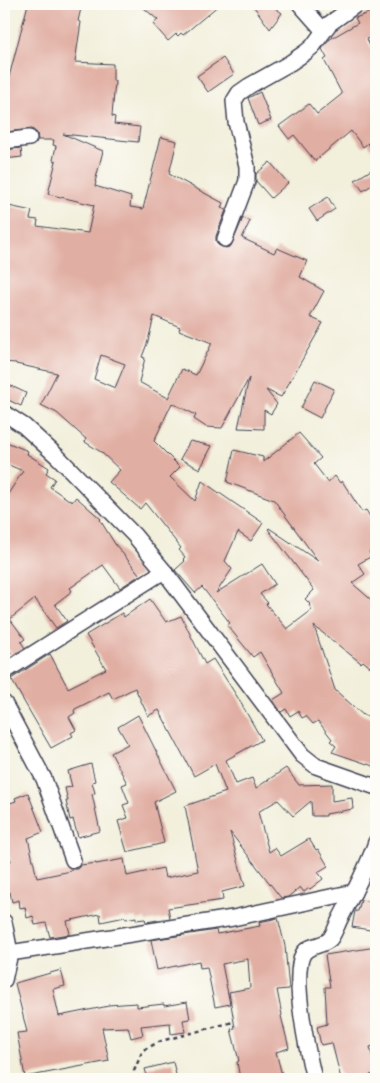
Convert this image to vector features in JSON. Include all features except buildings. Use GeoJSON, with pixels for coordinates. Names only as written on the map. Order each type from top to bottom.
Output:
{"type":"FeatureCollection","features":[{"type":"Feature","properties":{"kind":"street"},"geometry":{"type":"LineString","coordinates":[[300,4],[323,30]]}},
{"type":"Feature","properties":{"kind":"street"},"geometry":{"type":"LineString","coordinates":[[225,238],[247,181],[248,166],[236,122],[234,101],[239,93],[248,86],[290,64],[306,52],[313,46],[328,24],[357,4]]}},
{"type":"Feature","properties":{"kind":"street"},"geometry":{"type":"LineString","coordinates":[[4,141],[30,138]]}},
{"type":"Feature","properties":{"kind":"street"},"geometry":{"type":"LineString","coordinates":[[4,413],[24,426],[58,457],[134,535],[164,571],[302,755],[316,766],[376,787]]}},
{"type":"Feature","properties":{"kind":"street"},"geometry":{"type":"LineString","coordinates":[[4,672],[164,571]]}},
{"type":"Feature","properties":{"kind":"street"},"geometry":{"type":"LineString","coordinates":[[4,704],[44,779],[73,860]]}},
{"type":"Feature","properties":{"kind":"street"},"geometry":{"type":"LineString","coordinates":[[314,1079],[305,1041],[301,1009],[300,975],[303,954],[309,948],[329,940],[354,892],[376,842]]}},
{"type":"Feature","properties":{"kind":"street"},"geometry":{"type":"LineString","coordinates":[[7,955],[233,918],[354,892]]}},
{"type":"Feature","properties":{"kind":"street"},"geometry":{"type":"LineString","coordinates":[[4,922],[7,955],[4,980]]}},
{"type":"Feature","properties":{"kind":"path"},"geometry":{"type":"LineString","coordinates":[[136,1079],[134,1071],[143,1050],[162,1041],[234,1022]]}}]}
